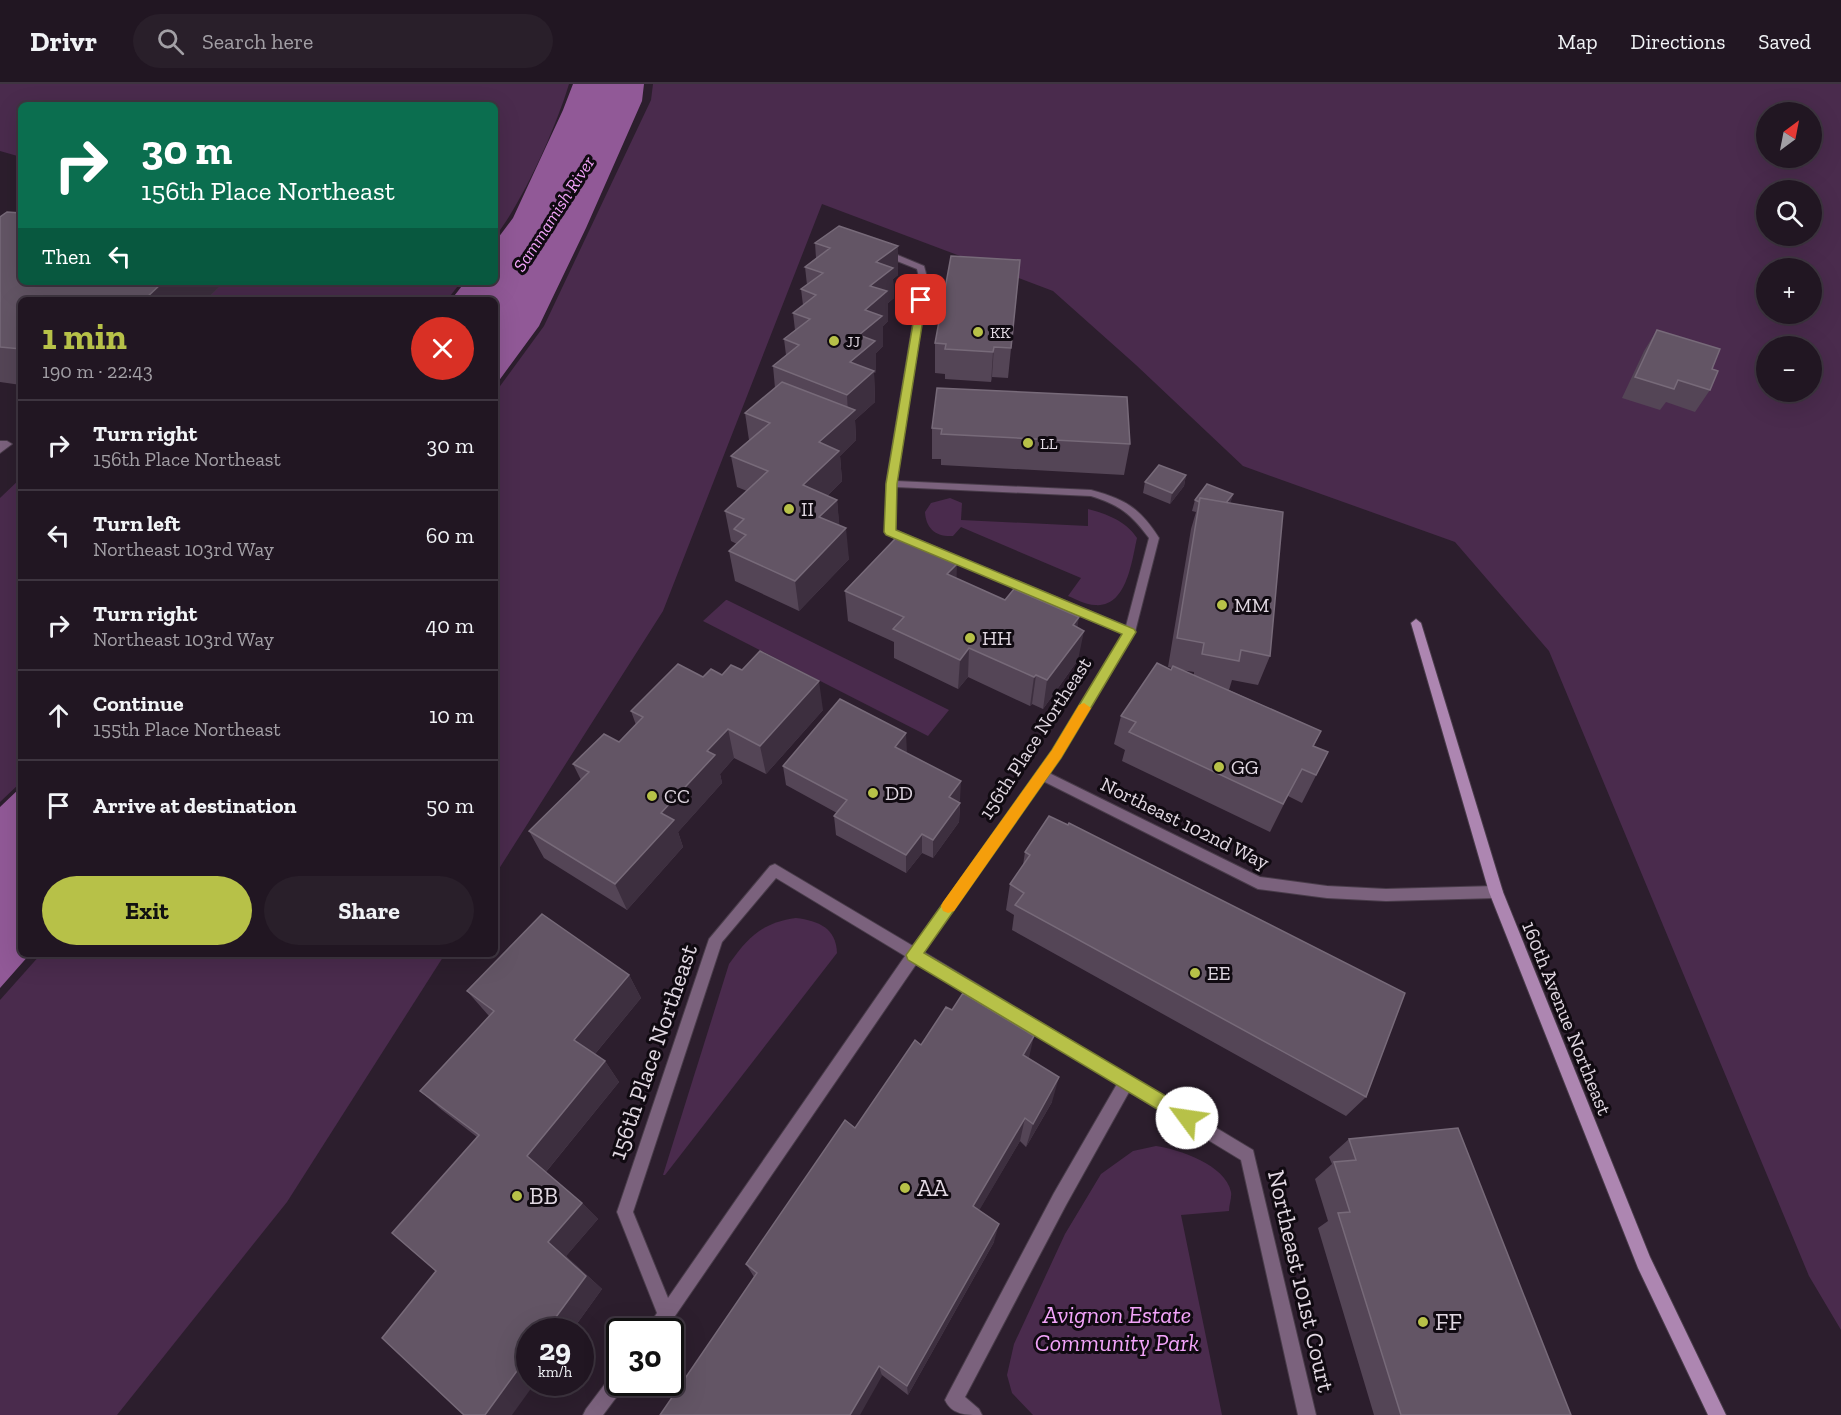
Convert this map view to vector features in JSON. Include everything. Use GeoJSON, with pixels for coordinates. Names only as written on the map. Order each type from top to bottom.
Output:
{"type":"FeatureCollection","features":[{"type":"Feature","properties":{"kind":"street"},"geometry":{"type":"LineString","coordinates":[[885,253],[921,268],[924,281],[891,484],[890,532],[1130,632]]}},
{"type":"Feature","properties":{"kind":"street"},"geometry":{"type":"LineString","coordinates":[[0,444],[8,444],[0,450]]}},
{"type":"Feature","properties":{"kind":"street","name":"156th Place Northeast"},"geometry":{"type":"LineString","coordinates":[[664,1318],[914,955],[1042,775],[1130,632],[1154,538],[1135,512],[1119,501],[1091,493],[891,484]]}},
{"type":"Feature","properties":{"kind":"street","name":"160th Avenue Northeast"},"geometry":{"type":"LineString","coordinates":[[1416,623],[1496,892],[1644,1262],[1717,1415]]}},
{"type":"Feature","properties":{"kind":"street","name":"Northeast 102nd Way"},"geometry":{"type":"LineString","coordinates":[[1042,775],[1258,883],[1327,892],[1386,895],[1496,892]]}},
{"type":"Feature","properties":{"kind":"street","name":"156th Place Northeast"},"geometry":{"type":"LineString","coordinates":[[666,1315],[625,1212],[717,939],[775,870],[914,955]]}},
{"type":"Feature","properties":{"kind":"street","name":"Northeast 101st Court"},"geometry":{"type":"LineString","coordinates":[[914,955],[1248,1155],[1307,1415]]}},
{"type":"Feature","properties":{"kind":"street"},"geometry":{"type":"LineString","coordinates":[[973,1415],[954,1400],[1060,1199],[1126,1082]]}},
{"type":"Feature","properties":{"kind":"street"},"geometry":{"type":"LineString","coordinates":[[592,1415],[606,1396]]}},
{"type":"Feature","properties":{"kind":"green space"},"geometry":{"type":"Polygon","coordinates":[[[0,84],[569,84],[538,164],[517,204],[498,233],[498,102],[18,102],[18,156],[0,151],[0,84]]]}},
{"type":"Feature","properties":{"kind":"green space"},"geometry":{"type":"Polygon","coordinates":[[[653,84],[1841,84],[1841,1330],[1809,1276],[1549,651],[1455,542],[1243,466],[1136,365],[1053,291],[822,204],[663,611],[498,870],[498,389],[544,326],[651,100],[653,84]]]}},
{"type":"Feature","properties":{"kind":"green space"},"geometry":{"type":"Polygon","coordinates":[[[221,285],[459,285],[449,297],[208,297],[221,285]]]}},
{"type":"Feature","properties":{"kind":"green space"},"geometry":{"type":"Polygon","coordinates":[[[18,481],[18,785],[0,802],[0,498],[18,481]]]}},
{"type":"Feature","properties":{"kind":"green space"},"geometry":{"type":"Polygon","coordinates":[[[950,498],[962,503],[961,520],[1088,526],[1088,509],[1122,523],[1137,538],[1130,570],[1121,591],[1106,604],[1088,604],[1068,596],[1081,578],[961,527],[953,536],[936,533],[927,523],[925,512],[931,503],[950,498]]]}},
{"type":"Feature","properties":{"kind":"green space"},"geometry":{"type":"Polygon","coordinates":[[[726,600],[949,710],[928,736],[703,621],[726,600]]]}},
{"type":"Feature","properties":{"kind":"green space"},"geometry":{"type":"Polygon","coordinates":[[[796,918],[812,921],[825,927],[833,937],[837,953],[663,1175],[729,964],[757,932],[774,923],[796,918]]]}},
{"type":"Feature","properties":{"kind":"green space"},"geometry":{"type":"Polygon","coordinates":[[[38,957],[443,957],[287,1202],[117,1415],[0,1415],[0,1000],[38,957]]]}},
{"type":"Feature","properties":{"kind":"green space","name":"Avignon Estate Community Park"},"geometry":{"type":"Polygon","coordinates":[[[1156,1146],[1188,1155],[1211,1166],[1227,1182],[1231,1192],[1229,1211],[1181,1215],[1222,1415],[1033,1415],[1012,1393],[1007,1375],[1014,1344],[1065,1234],[1101,1174],[1133,1151],[1156,1146]]]}},
{"type":"Feature","properties":{"kind":"water","name":"Sammamish River"},"geometry":{"type":"Polygon","coordinates":[[[573,84],[644,84],[642,101],[586,228],[539,326],[498,382],[498,297],[453,297],[463,285],[498,285],[498,238],[513,218],[573,84]]]}},
{"type":"Feature","properties":{"kind":"water"},"geometry":{"type":"Polygon","coordinates":[[[18,790],[18,957],[27,957],[0,988],[0,807],[18,790]]]}},
{"type":"Feature","properties":{"kind":"building"},"geometry":{"type":"Polygon","coordinates":[[[7,212],[18,213],[18,285],[160,285],[147,297],[18,297],[18,349],[0,347],[0,217],[7,212]]]}},
{"type":"Feature","properties":{"kind":"building","name":"JJ"},"geometry":{"type":"Polygon","coordinates":[[[839,226],[898,246],[876,262],[893,268],[870,286],[887,291],[865,310],[882,316],[859,335],[875,341],[850,362],[874,371],[847,395],[773,366],[799,345],[784,339],[810,319],[793,313],[816,295],[801,289],[823,273],[805,267],[830,248],[815,243],[839,226]]]}},
{"type":"Feature","properties":{"kind":"building","name":"KK"},"geometry":{"type":"Polygon","coordinates":[[[951,256],[1020,260],[1011,348],[994,347],[993,352],[945,349],[946,344],[935,343],[951,256]]]}},
{"type":"Feature","properties":{"kind":"building"},"geometry":{"type":"Polygon","coordinates":[[[1657,330],[1720,349],[1712,369],[1718,371],[1710,390],[1678,380],[1674,389],[1635,377],[1657,330]]]}},
{"type":"Feature","properties":{"kind":"building","name":"II"},"geometry":{"type":"Polygon","coordinates":[[[782,382],[855,410],[819,442],[839,451],[803,485],[837,500],[819,517],[846,528],[795,581],[729,551],[746,535],[734,529],[744,519],[725,511],[768,471],[731,456],[770,423],[745,413],[782,382]]]}},
{"type":"Feature","properties":{"kind":"building"},"geometry":{"type":"Polygon","coordinates":[[[937,388],[1127,397],[1130,444],[941,434],[942,429],[932,428],[937,388]]]}},
{"type":"Feature","properties":{"kind":"building"},"geometry":{"type":"Polygon","coordinates":[[[1159,465],[1186,475],[1172,493],[1145,482],[1159,465]]]}},
{"type":"Feature","properties":{"kind":"building"},"geometry":{"type":"Polygon","coordinates":[[[1207,484],[1233,494],[1226,503],[1200,498],[1199,502],[1195,500],[1207,484]]]}},
{"type":"Feature","properties":{"kind":"building","name":"MM"},"geometry":{"type":"Polygon","coordinates":[[[1200,498],[1283,512],[1270,656],[1241,650],[1239,661],[1202,654],[1204,643],[1177,638],[1200,498]]]}},
{"type":"Feature","properties":{"kind":"building"},"geometry":{"type":"Polygon","coordinates":[[[896,538],[957,564],[947,574],[1005,600],[1014,589],[1079,617],[1073,625],[1084,631],[1047,680],[1036,675],[1034,677],[969,648],[960,660],[893,629],[904,617],[845,591],[896,538]]]}},
{"type":"Feature","properties":{"kind":"building","name":"CC"},"geometry":{"type":"Polygon","coordinates":[[[760,651],[819,681],[760,746],[728,729],[707,751],[715,755],[661,813],[674,820],[615,884],[529,831],[589,772],[573,764],[604,734],[619,742],[643,717],[631,711],[678,664],[703,677],[711,669],[722,675],[731,665],[742,670],[760,651]]]}},
{"type":"Feature","properties":{"kind":"building"},"geometry":{"type":"Polygon","coordinates":[[[1157,663],[1171,670],[1173,666],[1321,731],[1313,746],[1328,752],[1316,775],[1302,769],[1283,804],[1129,732],[1136,722],[1121,716],[1157,663]]]}},
{"type":"Feature","properties":{"kind":"building","name":"DD"},"geometry":{"type":"Polygon","coordinates":[[[840,699],[906,733],[895,747],[961,781],[949,797],[960,803],[933,840],[922,834],[906,855],[834,816],[847,800],[783,766],[840,699]]]}},
{"type":"Feature","properties":{"kind":"building","name":"EE"},"geometry":{"type":"Polygon","coordinates":[[[1049,816],[1068,825],[1069,823],[1405,993],[1366,1097],[1015,905],[1024,893],[1010,884],[1030,855],[1025,852],[1049,816]]]}},
{"type":"Feature","properties":{"kind":"building","name":"BB"},"geometry":{"type":"Polygon","coordinates":[[[542,914],[629,975],[574,1040],[605,1061],[527,1156],[582,1203],[548,1242],[586,1276],[555,1318],[516,1318],[516,1372],[485,1415],[464,1415],[382,1338],[436,1271],[392,1233],[479,1135],[420,1091],[494,1011],[467,991],[542,914]]]}},
{"type":"Feature","properties":{"kind":"building","name":"AA"},"geometry":{"type":"Polygon","coordinates":[[[963,993],[1034,1036],[1023,1055],[1059,1077],[1033,1124],[1025,1118],[973,1206],[999,1224],[907,1386],[879,1366],[850,1415],[660,1415],[673,1396],[684,1396],[684,1380],[757,1273],[746,1264],[845,1120],[855,1128],[915,1040],[921,1045],[946,1007],[952,1010],[963,993]]]}},
{"type":"Feature","properties":{"kind":"building","name":"FF"},"geometry":{"type":"Polygon","coordinates":[[[1458,1128],[1571,1415],[1401,1415],[1338,1213],[1350,1212],[1334,1162],[1356,1160],[1349,1139],[1458,1128]]]}},
{"type":"Feature","properties":{"kind":"slow traffic"},"geometry":{"type":"LineString","coordinates":[[948,906],[1056,754],[1084,708]]}},
{"type":"Feature","properties":{"kind":"place","name":"KK"},"geometry":{"type":"Point","coordinates":[978,332]}},
{"type":"Feature","properties":{"kind":"place","name":"JJ"},"geometry":{"type":"Point","coordinates":[834,341]}},
{"type":"Feature","properties":{"kind":"place","name":"LL"},"geometry":{"type":"Point","coordinates":[1028,443]}},
{"type":"Feature","properties":{"kind":"place","name":"II"},"geometry":{"type":"Point","coordinates":[789,509]}},
{"type":"Feature","properties":{"kind":"place","name":"MM"},"geometry":{"type":"Point","coordinates":[1222,605]}},
{"type":"Feature","properties":{"kind":"place","name":"HH"},"geometry":{"type":"Point","coordinates":[970,638]}},
{"type":"Feature","properties":{"kind":"place","name":"GG"},"geometry":{"type":"Point","coordinates":[1219,767]}},
{"type":"Feature","properties":{"kind":"place","name":"DD"},"geometry":{"type":"Point","coordinates":[873,793]}},
{"type":"Feature","properties":{"kind":"place","name":"CC"},"geometry":{"type":"Point","coordinates":[652,796]}},
{"type":"Feature","properties":{"kind":"place","name":"EE"},"geometry":{"type":"Point","coordinates":[1195,973]}},
{"type":"Feature","properties":{"kind":"place","name":"AA"},"geometry":{"type":"Point","coordinates":[905,1188]}},
{"type":"Feature","properties":{"kind":"place","name":"BB"},"geometry":{"type":"Point","coordinates":[517,1196]}},
{"type":"Feature","properties":{"kind":"place","name":"FF"},"geometry":{"type":"Point","coordinates":[1423,1322]}},
{"type":"Feature","properties":{"kind":"route"},"geometry":{"type":"LineString","coordinates":[[921,300],[891,484],[890,532],[1130,632],[1056,754],[914,955],[1187,1118]]}}]}
